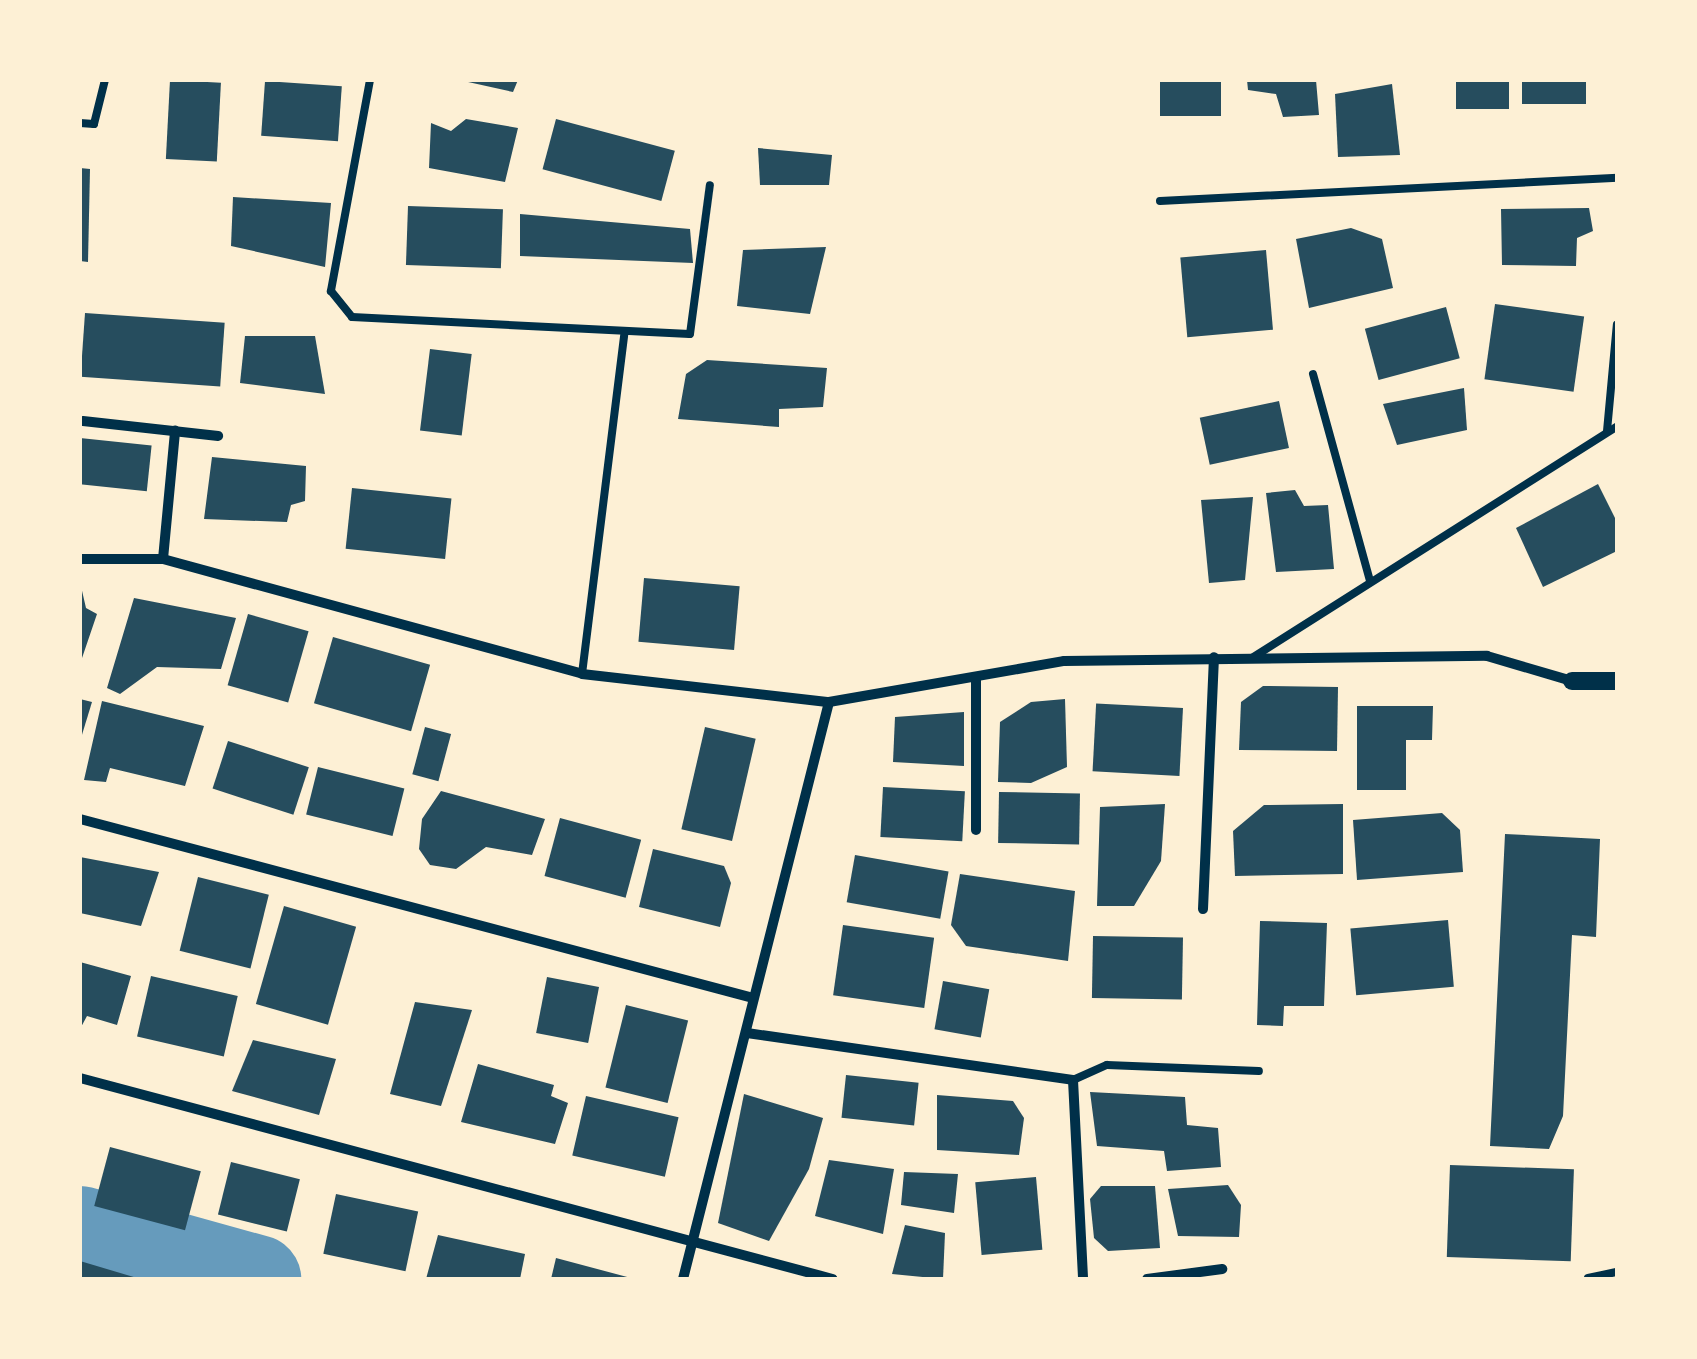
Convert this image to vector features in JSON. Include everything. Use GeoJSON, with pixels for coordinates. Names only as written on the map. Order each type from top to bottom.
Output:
{"type":"FeatureCollection","features":[{"type":"Feature","properties":{"kind":"street"},"geometry":{"type":"LineString","coordinates":[[83,421],[218,436]]}},
{"type":"Feature","properties":{"kind":"street"},"geometry":{"type":"LineString","coordinates":[[162,559],[175,432]]}},
{"type":"Feature","properties":{"kind":"street"},"geometry":{"type":"LineString","coordinates":[[80,559],[162,559],[582,674],[830,702],[1064,661],[1214,658],[1244,664],[1487,656],[1572,681],[1617,681]]}},
{"type":"Feature","properties":{"kind":"street"},"geometry":{"type":"LineString","coordinates":[[1202,909],[1214,658]]}},
{"type":"Feature","properties":{"kind":"street"},"geometry":{"type":"LineString","coordinates":[[976,677],[976,830]]}},
{"type":"Feature","properties":{"kind":"street"},"geometry":{"type":"LineString","coordinates":[[683,1279],[830,702]]}},
{"type":"Feature","properties":{"kind":"street"},"geometry":{"type":"LineString","coordinates":[[80,820],[752,998]]}},
{"type":"Feature","properties":{"kind":"street"},"geometry":{"type":"LineString","coordinates":[[747,1033],[1073,1080],[1082,1279]]}},
{"type":"Feature","properties":{"kind":"street"},"geometry":{"type":"LineString","coordinates":[[80,1078],[832,1279]]}},
{"type":"Feature","properties":{"kind":"street"},"geometry":{"type":"LineString","coordinates":[[1147,1279],[1222,1268]]}},
{"type":"Feature","properties":{"kind":"lane"},"geometry":{"type":"LineString","coordinates":[[80,122],[94,124],[105,80]]}},
{"type":"Feature","properties":{"kind":"lane"},"geometry":{"type":"LineString","coordinates":[[370,80],[331,291],[352,317],[624,336],[690,334],[710,184]]}},
{"type":"Feature","properties":{"kind":"lane"},"geometry":{"type":"LineString","coordinates":[[1160,201],[1617,178]]}},
{"type":"Feature","properties":{"kind":"lane"},"geometry":{"type":"LineString","coordinates":[[1607,431],[1617,324]]}},
{"type":"Feature","properties":{"kind":"lane"},"geometry":{"type":"LineString","coordinates":[[582,674],[624,336]]}},
{"type":"Feature","properties":{"kind":"lane"},"geometry":{"type":"LineString","coordinates":[[1313,374],[1370,581]]}},
{"type":"Feature","properties":{"kind":"lane"},"geometry":{"type":"LineString","coordinates":[[1244,664],[1617,426]]}},
{"type":"Feature","properties":{"kind":"lane"},"geometry":{"type":"LineString","coordinates":[[1073,1080],[1107,1065],[1259,1071]]}},
{"type":"Feature","properties":{"kind":"lane"},"geometry":{"type":"LineString","coordinates":[[1588,1278],[1617,1272]]}},
{"type":"Feature","properties":{"kind":"building"},"geometry":{"type":"Polygon","coordinates":[[[170,80],[221,83],[217,162],[166,159],[170,80]]]}},
{"type":"Feature","properties":{"kind":"building"},"geometry":{"type":"Polygon","coordinates":[[[459,80],[518,80],[513,92],[459,80]]]}},
{"type":"Feature","properties":{"kind":"building"},"geometry":{"type":"Polygon","coordinates":[[[1160,80],[1221,80],[1221,116],[1160,116],[1160,80]]]}},
{"type":"Feature","properties":{"kind":"building"},"geometry":{"type":"Polygon","coordinates":[[[1247,80],[1316,80],[1319,115],[1283,117],[1276,94],[1248,90],[1247,80]]]}},
{"type":"Feature","properties":{"kind":"building"},"geometry":{"type":"Polygon","coordinates":[[[1456,80],[1509,80],[1509,109],[1456,109],[1456,80]]]}},
{"type":"Feature","properties":{"kind":"building"},"geometry":{"type":"Polygon","coordinates":[[[1522,80],[1586,80],[1586,104],[1522,104],[1522,80]]]}},
{"type":"Feature","properties":{"kind":"building"},"geometry":{"type":"Polygon","coordinates":[[[265,81],[342,86],[338,141],[261,136],[265,81]]]}},
{"type":"Feature","properties":{"kind":"building"},"geometry":{"type":"Polygon","coordinates":[[[1392,84],[1400,155],[1338,157],[1335,94],[1392,84]]]}},
{"type":"Feature","properties":{"kind":"building"},"geometry":{"type":"Polygon","coordinates":[[[466,119],[518,128],[505,182],[429,168],[431,123],[451,131],[466,119]]]}},
{"type":"Feature","properties":{"kind":"building"},"geometry":{"type":"Polygon","coordinates":[[[556,119],[675,151],[661,201],[543,169],[556,119]]]}},
{"type":"Feature","properties":{"kind":"building"},"geometry":{"type":"Polygon","coordinates":[[[758,148],[832,155],[829,185],[760,185],[758,148]]]}},
{"type":"Feature","properties":{"kind":"building"},"geometry":{"type":"Polygon","coordinates":[[[80,168],[90,169],[88,262],[80,261],[80,168]]]}},
{"type":"Feature","properties":{"kind":"building"},"geometry":{"type":"Polygon","coordinates":[[[233,197],[331,203],[325,267],[231,246],[233,197]]]}},
{"type":"Feature","properties":{"kind":"building"},"geometry":{"type":"Polygon","coordinates":[[[408,206],[503,209],[501,268],[406,265],[408,206]]]}},
{"type":"Feature","properties":{"kind":"building"},"geometry":{"type":"Polygon","coordinates":[[[1589,208],[1593,231],[1577,238],[1576,266],[1502,265],[1501,209],[1589,208]]]}},
{"type":"Feature","properties":{"kind":"building"},"geometry":{"type":"Polygon","coordinates":[[[520,214],[690,229],[693,263],[520,256],[520,214]]]}},
{"type":"Feature","properties":{"kind":"building"},"geometry":{"type":"Polygon","coordinates":[[[1351,228],[1382,239],[1393,288],[1309,308],[1296,239],[1351,228]]]}},
{"type":"Feature","properties":{"kind":"building"},"geometry":{"type":"Polygon","coordinates":[[[826,247],[810,314],[737,306],[743,250],[826,247]]]}},
{"type":"Feature","properties":{"kind":"building"},"geometry":{"type":"Polygon","coordinates":[[[1266,250],[1273,330],[1187,337],[1180,257],[1266,250]]]}},
{"type":"Feature","properties":{"kind":"building"},"geometry":{"type":"Polygon","coordinates":[[[1495,304],[1584,317],[1574,392],[1484,379],[1495,304]]]}},
{"type":"Feature","properties":{"kind":"building"},"geometry":{"type":"Polygon","coordinates":[[[1446,307],[1460,358],[1379,380],[1365,329],[1446,307]]]}},
{"type":"Feature","properties":{"kind":"building"},"geometry":{"type":"Polygon","coordinates":[[[85,313],[225,323],[220,387],[81,377],[85,313]]]}},
{"type":"Feature","properties":{"kind":"building"},"geometry":{"type":"Polygon","coordinates":[[[245,336],[315,336],[325,394],[240,383],[245,336]]]}},
{"type":"Feature","properties":{"kind":"building"},"geometry":{"type":"Polygon","coordinates":[[[430,349],[472,354],[462,436],[420,430],[430,349]]]}},
{"type":"Feature","properties":{"kind":"building"},"geometry":{"type":"Polygon","coordinates":[[[707,360],[827,368],[823,407],[779,409],[779,427],[678,419],[686,374],[707,360]]]}},
{"type":"Feature","properties":{"kind":"building"},"geometry":{"type":"Polygon","coordinates":[[[1464,388],[1467,430],[1397,445],[1383,404],[1464,388]]]}},
{"type":"Feature","properties":{"kind":"building"},"geometry":{"type":"Polygon","coordinates":[[[1279,401],[1289,448],[1210,465],[1200,418],[1279,401]]]}},
{"type":"Feature","properties":{"kind":"building"},"geometry":{"type":"Polygon","coordinates":[[[80,438],[152,446],[147,491],[80,484],[80,438]]]}},
{"type":"Feature","properties":{"kind":"building"},"geometry":{"type":"Polygon","coordinates":[[[212,457],[306,466],[305,501],[291,505],[287,522],[204,519],[212,457]]]}},
{"type":"Feature","properties":{"kind":"building"},"geometry":{"type":"Polygon","coordinates":[[[1598,484],[1617,522],[1617,551],[1543,587],[1516,528],[1598,484]]]}},
{"type":"Feature","properties":{"kind":"building"},"geometry":{"type":"Polygon","coordinates":[[[352,488],[451,498],[445,559],[346,549],[352,488]]]}},
{"type":"Feature","properties":{"kind":"building"},"geometry":{"type":"Polygon","coordinates":[[[1295,490],[1304,506],[1328,505],[1334,569],[1276,572],[1266,493],[1295,490]]]}},
{"type":"Feature","properties":{"kind":"building"},"geometry":{"type":"Polygon","coordinates":[[[1253,497],[1245,580],[1209,583],[1201,500],[1253,497]]]}},
{"type":"Feature","properties":{"kind":"building"},"geometry":{"type":"Polygon","coordinates":[[[644,578],[740,586],[734,650],[638,642],[644,578]]]}},
{"type":"Feature","properties":{"kind":"building"},"geometry":{"type":"Polygon","coordinates":[[[80,582],[86,608],[97,614],[81,661],[80,582]]]}},
{"type":"Feature","properties":{"kind":"building"},"geometry":{"type":"Polygon","coordinates":[[[134,598],[236,618],[221,669],[157,667],[120,694],[107,688],[134,598]]]}},
{"type":"Feature","properties":{"kind":"building"},"geometry":{"type":"Polygon","coordinates":[[[248,614],[309,631],[288,702],[228,685],[248,614]]]}},
{"type":"Feature","properties":{"kind":"building"},"geometry":{"type":"Polygon","coordinates":[[[333,637],[430,665],[411,731],[314,703],[333,637]]]}},
{"type":"Feature","properties":{"kind":"building"},"geometry":{"type":"Polygon","coordinates":[[[1263,686],[1338,687],[1337,751],[1239,750],[1241,702],[1263,686]]]}},
{"type":"Feature","properties":{"kind":"building"},"geometry":{"type":"Polygon","coordinates":[[[80,699],[92,702],[81,738],[80,738],[80,699]]]}},
{"type":"Feature","properties":{"kind":"building"},"geometry":{"type":"Polygon","coordinates":[[[1065,699],[1067,767],[1031,783],[998,782],[1000,722],[1031,702],[1065,699]]]}},
{"type":"Feature","properties":{"kind":"building"},"geometry":{"type":"Polygon","coordinates":[[[102,701],[204,726],[185,786],[110,768],[106,782],[84,780],[102,701]]]}},
{"type":"Feature","properties":{"kind":"building"},"geometry":{"type":"Polygon","coordinates":[[[1096,703],[1183,708],[1179,776],[1093,771],[1096,703]]]}},
{"type":"Feature","properties":{"kind":"building"},"geometry":{"type":"Polygon","coordinates":[[[1357,706],[1433,706],[1432,740],[1406,740],[1406,790],[1357,790],[1357,706]]]}},
{"type":"Feature","properties":{"kind":"building"},"geometry":{"type":"Polygon","coordinates":[[[964,712],[964,766],[893,762],[895,717],[964,712]]]}},
{"type":"Feature","properties":{"kind":"building"},"geometry":{"type":"Polygon","coordinates":[[[425,727],[451,734],[438,781],[412,774],[425,727]]]}},
{"type":"Feature","properties":{"kind":"building"},"geometry":{"type":"Polygon","coordinates":[[[705,727],[756,739],[732,841],[681,829],[705,727]]]}},
{"type":"Feature","properties":{"kind":"building"},"geometry":{"type":"Polygon","coordinates":[[[228,741],[309,767],[293,815],[213,789],[228,741]]]}},
{"type":"Feature","properties":{"kind":"building"},"geometry":{"type":"Polygon","coordinates":[[[318,767],[404,789],[393,836],[306,815],[318,767]]]}},
{"type":"Feature","properties":{"kind":"building"},"geometry":{"type":"Polygon","coordinates":[[[883,787],[965,791],[962,841],[880,837],[883,787]]]}},
{"type":"Feature","properties":{"kind":"building"},"geometry":{"type":"Polygon","coordinates":[[[441,791],[545,819],[532,855],[486,847],[456,869],[430,865],[419,849],[422,819],[441,791]]]}},
{"type":"Feature","properties":{"kind":"building"},"geometry":{"type":"Polygon","coordinates":[[[999,792],[1080,793],[1079,844],[998,843],[999,792]]]}},
{"type":"Feature","properties":{"kind":"building"},"geometry":{"type":"Polygon","coordinates":[[[1165,804],[1161,861],[1134,906],[1097,906],[1100,807],[1165,804]]]}},
{"type":"Feature","properties":{"kind":"building"},"geometry":{"type":"Polygon","coordinates":[[[1343,804],[1343,874],[1235,876],[1233,831],[1264,805],[1343,804]]]}},
{"type":"Feature","properties":{"kind":"building"},"geometry":{"type":"Polygon","coordinates":[[[1442,813],[1460,830],[1463,872],[1357,880],[1353,820],[1442,813]]]}},
{"type":"Feature","properties":{"kind":"building"},"geometry":{"type":"Polygon","coordinates":[[[560,818],[641,840],[626,898],[544,876],[560,818]]]}},
{"type":"Feature","properties":{"kind":"building"},"geometry":{"type":"Polygon","coordinates":[[[1505,834],[1600,839],[1596,937],[1572,935],[1563,1116],[1549,1149],[1490,1146],[1505,834]]]}},
{"type":"Feature","properties":{"kind":"building"},"geometry":{"type":"Polygon","coordinates":[[[653,849],[724,866],[731,883],[720,927],[639,907],[653,849]]]}},
{"type":"Feature","properties":{"kind":"building"},"geometry":{"type":"Polygon","coordinates":[[[855,855],[949,871],[940,919],[847,902],[855,855]]]}},
{"type":"Feature","properties":{"kind":"building"},"geometry":{"type":"Polygon","coordinates":[[[80,857],[159,872],[141,926],[80,913],[80,857]]]}},
{"type":"Feature","properties":{"kind":"building"},"geometry":{"type":"Polygon","coordinates":[[[960,874],[1075,891],[1068,961],[966,946],[951,925],[960,874]]]}},
{"type":"Feature","properties":{"kind":"building"},"geometry":{"type":"Polygon","coordinates":[[[198,877],[269,895],[250,968],[180,951],[198,877]]]}},
{"type":"Feature","properties":{"kind":"building"},"geometry":{"type":"Polygon","coordinates":[[[284,906],[356,927],[328,1025],[256,1004],[284,906]]]}},
{"type":"Feature","properties":{"kind":"building"},"geometry":{"type":"Polygon","coordinates":[[[1448,920],[1454,987],[1356,995],[1350,929],[1448,920]]]}},
{"type":"Feature","properties":{"kind":"building"},"geometry":{"type":"Polygon","coordinates":[[[1260,921],[1327,923],[1324,1006],[1284,1006],[1283,1026],[1257,1025],[1260,921]]]}},
{"type":"Feature","properties":{"kind":"building"},"geometry":{"type":"Polygon","coordinates":[[[843,925],[934,938],[924,1008],[833,995],[843,925]]]}},
{"type":"Feature","properties":{"kind":"building"},"geometry":{"type":"Polygon","coordinates":[[[1093,936],[1183,938],[1182,1000],[1092,998],[1093,936]]]}},
{"type":"Feature","properties":{"kind":"building"},"geometry":{"type":"Polygon","coordinates":[[[80,962],[131,976],[117,1025],[87,1016],[80,1029],[80,962]]]}},
{"type":"Feature","properties":{"kind":"building"},"geometry":{"type":"Polygon","coordinates":[[[151,976],[238,996],[224,1056],[137,1036],[151,976]]]}},
{"type":"Feature","properties":{"kind":"building"},"geometry":{"type":"Polygon","coordinates":[[[547,977],[599,987],[588,1043],[536,1033],[547,977]]]}},
{"type":"Feature","properties":{"kind":"building"},"geometry":{"type":"Polygon","coordinates":[[[943,981],[989,989],[981,1037],[934,1029],[943,981]]]}},
{"type":"Feature","properties":{"kind":"building"},"geometry":{"type":"Polygon","coordinates":[[[415,1002],[472,1010],[441,1106],[390,1094],[415,1002]]]}},
{"type":"Feature","properties":{"kind":"building"},"geometry":{"type":"Polygon","coordinates":[[[626,1005],[688,1020],[668,1103],[605,1087],[626,1005]]]}},
{"type":"Feature","properties":{"kind":"building"},"geometry":{"type":"Polygon","coordinates":[[[253,1040],[336,1059],[319,1115],[232,1091],[253,1040]]]}},
{"type":"Feature","properties":{"kind":"building"},"geometry":{"type":"Polygon","coordinates":[[[478,1064],[554,1085],[551,1096],[568,1103],[555,1144],[461,1122],[478,1064]]]}},
{"type":"Feature","properties":{"kind":"building"},"geometry":{"type":"Polygon","coordinates":[[[846,1075],[919,1083],[914,1125],[842,1118],[846,1075]]]}},
{"type":"Feature","properties":{"kind":"building"},"geometry":{"type":"Polygon","coordinates":[[[1090,1092],[1185,1097],[1187,1125],[1218,1128],[1221,1167],[1167,1171],[1164,1151],[1097,1146],[1090,1092]]]}},
{"type":"Feature","properties":{"kind":"building"},"geometry":{"type":"Polygon","coordinates":[[[744,1094],[823,1118],[809,1169],[769,1241],[718,1223],[744,1094]]]}},
{"type":"Feature","properties":{"kind":"building"},"geometry":{"type":"Polygon","coordinates":[[[937,1095],[1013,1101],[1024,1118],[1019,1155],[937,1150],[937,1095]]]}},
{"type":"Feature","properties":{"kind":"building"},"geometry":{"type":"Polygon","coordinates":[[[586,1096],[679,1117],[665,1177],[572,1155],[586,1096]]]}},
{"type":"Feature","properties":{"kind":"building"},"geometry":{"type":"Polygon","coordinates":[[[110,1147],[201,1171],[185,1230],[94,1206],[110,1147]]]}},
{"type":"Feature","properties":{"kind":"building"},"geometry":{"type":"Polygon","coordinates":[[[829,1160],[894,1169],[883,1234],[815,1216],[829,1160]]]}},
{"type":"Feature","properties":{"kind":"building"},"geometry":{"type":"Polygon","coordinates":[[[231,1162],[300,1179],[287,1232],[218,1214],[231,1162]]]}},
{"type":"Feature","properties":{"kind":"building"},"geometry":{"type":"Polygon","coordinates":[[[1450,1165],[1574,1169],[1571,1261],[1447,1257],[1450,1165]]]}},
{"type":"Feature","properties":{"kind":"building"},"geometry":{"type":"Polygon","coordinates":[[[904,1172],[958,1174],[954,1213],[901,1205],[904,1172]]]}},
{"type":"Feature","properties":{"kind":"building"},"geometry":{"type":"Polygon","coordinates":[[[1036,1177],[1042,1250],[982,1255],[975,1182],[1036,1177]]]}},
{"type":"Feature","properties":{"kind":"building"},"geometry":{"type":"Polygon","coordinates":[[[1228,1185],[1241,1205],[1239,1237],[1178,1236],[1168,1189],[1228,1185]]]}},
{"type":"Feature","properties":{"kind":"building"},"geometry":{"type":"Polygon","coordinates":[[[1101,1186],[1155,1186],[1160,1248],[1108,1251],[1094,1238],[1090,1199],[1101,1186]]]}},
{"type":"Feature","properties":{"kind":"building"},"geometry":{"type":"Polygon","coordinates":[[[336,1194],[418,1211],[405,1271],[323,1254],[336,1194]]]}},
{"type":"Feature","properties":{"kind":"building"},"geometry":{"type":"Polygon","coordinates":[[[905,1225],[945,1233],[943,1279],[892,1274],[905,1225]]]}},
{"type":"Feature","properties":{"kind":"building"},"geometry":{"type":"Polygon","coordinates":[[[438,1235],[525,1254],[520,1279],[426,1279],[438,1235]]]}},
{"type":"Feature","properties":{"kind":"building"},"geometry":{"type":"Polygon","coordinates":[[[556,1258],[631,1278],[631,1279],[551,1279],[556,1258]]]}},
{"type":"Feature","properties":{"kind":"building"},"geometry":{"type":"Polygon","coordinates":[[[80,1261],[137,1278],[80,1279],[80,1261]]]}},
{"type":"Feature","properties":{"kind":"waterway"},"geometry":{"type":"LineString","coordinates":[[80,1230],[257,1279]]}}]}
